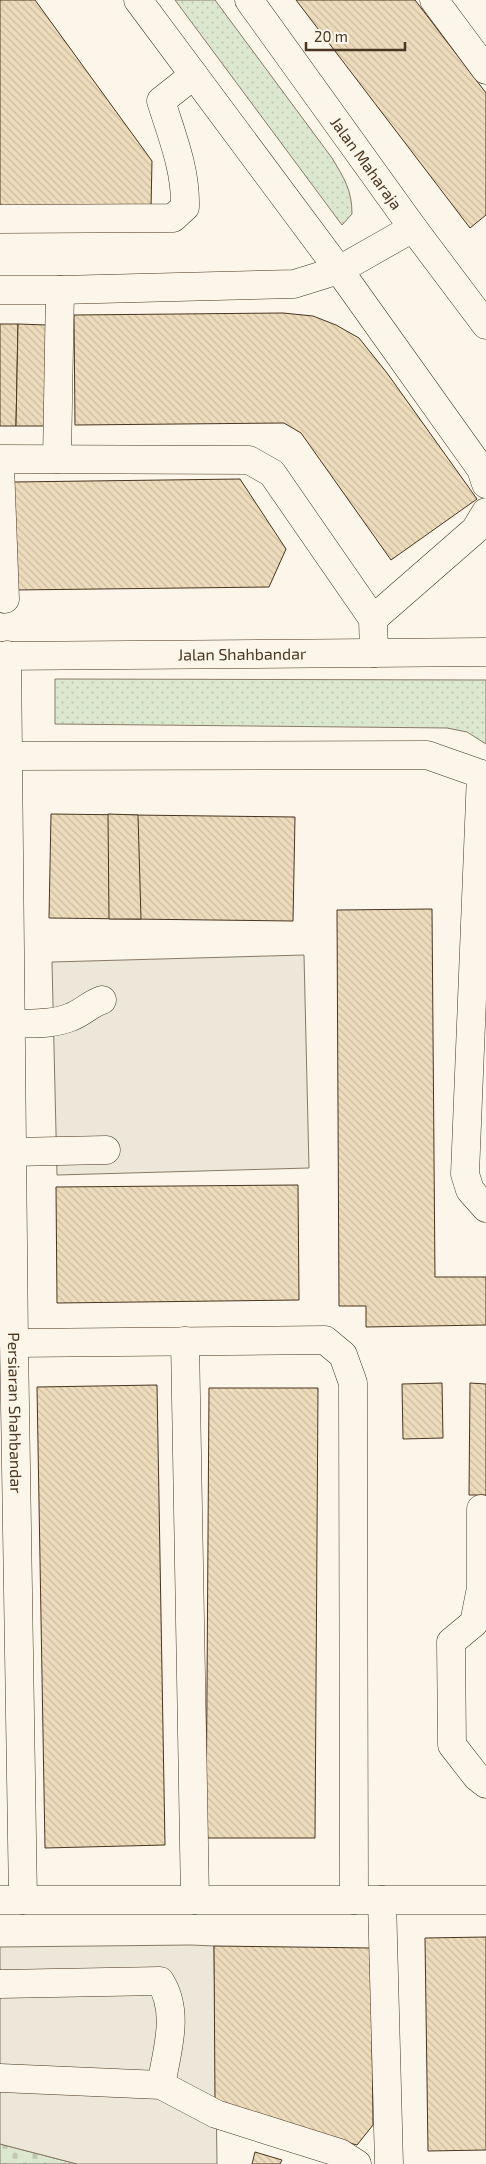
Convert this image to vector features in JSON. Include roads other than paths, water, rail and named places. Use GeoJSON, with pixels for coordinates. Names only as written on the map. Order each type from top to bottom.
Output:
{"type":"FeatureCollection","features":[{"type":"Feature","properties":{"kind":"street"},"geometry":{"type":"LineString","coordinates":[[138,0],[339,270],[482,469],[486,484]]}},
{"type":"Feature","properties":{"kind":"street","name":"Jalan Maharaja"},"geometry":{"type":"LineString","coordinates":[[249,0],[413,228],[486,325]]}},
{"type":"Feature","properties":{"kind":"street"},"geometry":{"type":"LineString","coordinates":[[434,0],[486,70]]}},
{"type":"Feature","properties":{"kind":"street"},"geometry":{"type":"LineString","coordinates":[[0,219],[173,218],[185,207],[186,186],[161,101],[194,75]]}},
{"type":"Feature","properties":{"kind":"street"},"geometry":{"type":"LineString","coordinates":[[0,290],[294,284],[339,270],[413,228]]}},
{"type":"Feature","properties":{"kind":"street"},"geometry":{"type":"LineString","coordinates":[[57,459],[60,290]]}},
{"type":"Feature","properties":{"kind":"street"},"geometry":{"type":"LineString","coordinates":[[0,459],[249,460],[272,473],[372,618],[374,653]]}},
{"type":"Feature","properties":{"kind":"street"},"geometry":{"type":"LineString","coordinates":[[0,465],[5,599]]}},
{"type":"Feature","properties":{"kind":"street"},"geometry":{"type":"LineString","coordinates":[[372,618],[475,530],[486,512]]}},
{"type":"Feature","properties":{"kind":"street","name":"Jalan Shahbandar"},"geometry":{"type":"LineString","coordinates":[[4,656],[486,652]]}},
{"type":"Feature","properties":{"kind":"street","name":"Persiaran Shahbandar"},"geometry":{"type":"LineString","coordinates":[[4,656],[8,756],[12,1024],[14,1343],[11,1900]]}},
{"type":"Feature","properties":{"kind":"street"},"geometry":{"type":"LineString","coordinates":[[8,756],[427,755],[483,778],[465,1174],[470,1190],[486,1208]]}},
{"type":"Feature","properties":{"kind":"street"},"geometry":{"type":"LineString","coordinates":[[12,1024],[54,1022],[72,1017],[91,1004],[102,1000]]}},
{"type":"Feature","properties":{"kind":"street"},"geometry":{"type":"LineString","coordinates":[[12,1152],[106,1150]]}},
{"type":"Feature","properties":{"kind":"street"},"geometry":{"type":"LineString","coordinates":[[14,1343],[325,1340],[343,1355],[353,1383],[354,1900]]}},
{"type":"Feature","properties":{"kind":"street"},"geometry":{"type":"LineString","coordinates":[[185,1341],[195,1900]]}},
{"type":"Feature","properties":{"kind":"street"},"geometry":{"type":"LineString","coordinates":[[481,1509],[481,1588],[474,1623],[451,1642],[452,1745],[477,1777],[486,1784]]}},
{"type":"Feature","properties":{"kind":"street"},"geometry":{"type":"LineString","coordinates":[[11,1900],[486,1900]]}},
{"type":"Feature","properties":{"kind":"street"},"geometry":{"type":"LineString","coordinates":[[382,1900],[389,2164]]}},
{"type":"Feature","properties":{"kind":"street"},"geometry":{"type":"LineString","coordinates":[[0,1984],[160,1981],[166,1991],[171,2029],[161,2085]]}},
{"type":"Feature","properties":{"kind":"street"},"geometry":{"type":"LineString","coordinates":[[0,2078],[161,2085],[216,2114],[340,2154],[357,2164]]}}]}
